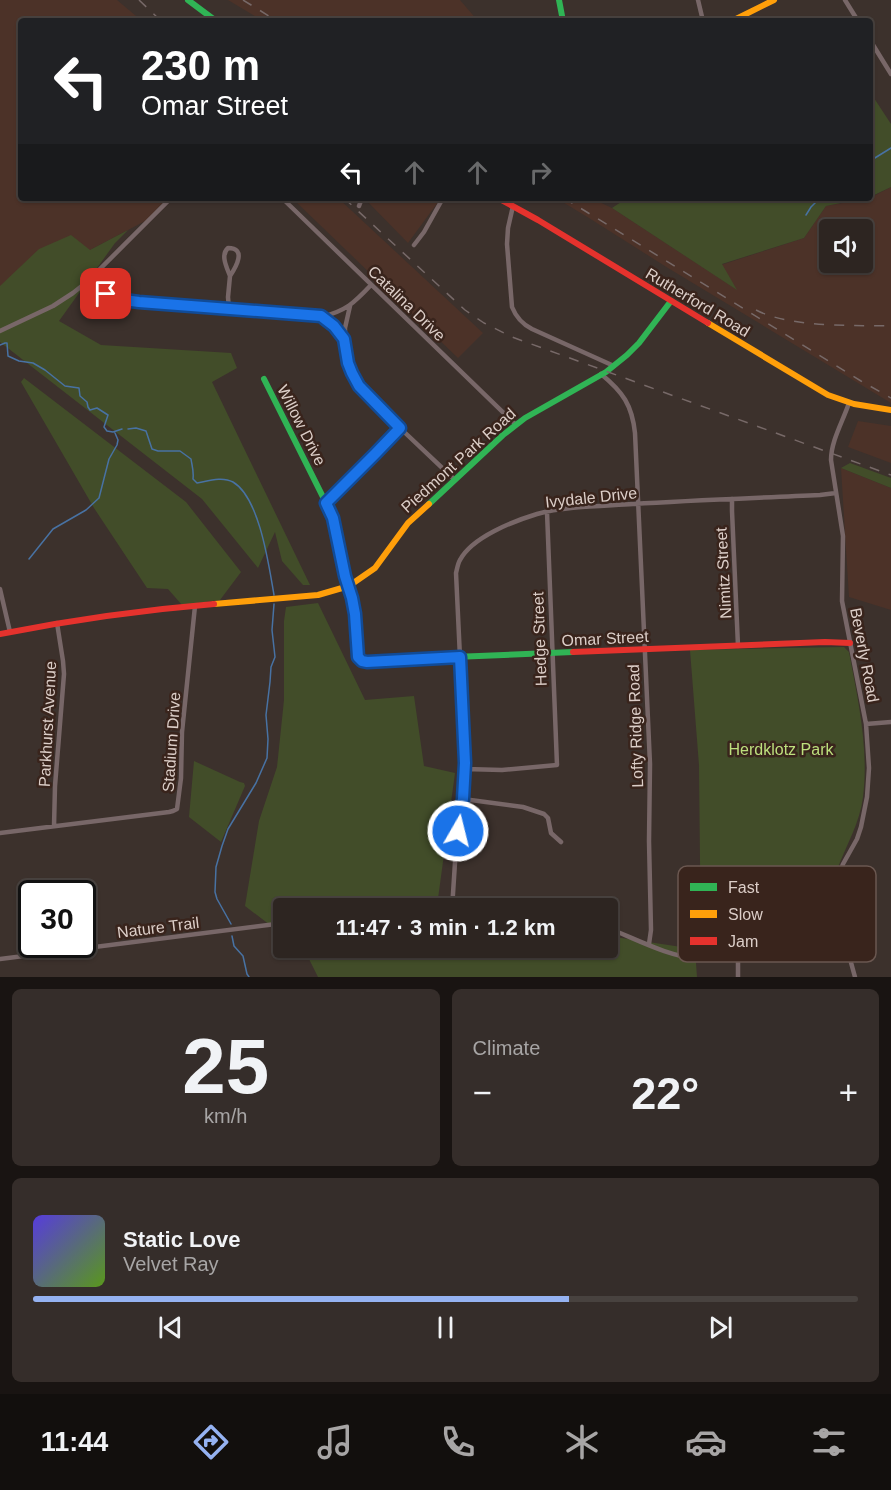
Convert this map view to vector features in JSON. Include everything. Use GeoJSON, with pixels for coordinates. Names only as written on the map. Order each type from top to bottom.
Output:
{"type":"FeatureCollection","features":[{"type":"Feature","properties":{"kind":"street"},"geometry":{"type":"LineString","coordinates":[[188,0],[212,18]]}},
{"type":"Feature","properties":{"kind":"street"},"geometry":{"type":"LineString","coordinates":[[559,0],[562,18]]}},
{"type":"Feature","properties":{"kind":"street"},"geometry":{"type":"LineString","coordinates":[[698,0],[702,18]]}},
{"type":"Feature","properties":{"kind":"street"},"geometry":{"type":"LineString","coordinates":[[738,18],[774,0]]}},
{"type":"Feature","properties":{"kind":"street"},"geometry":{"type":"LineString","coordinates":[[845,0],[856,18]]}},
{"type":"Feature","properties":{"kind":"street"},"geometry":{"type":"LineString","coordinates":[[873,45],[891,74]]}},
{"type":"Feature","properties":{"kind":"street"},"geometry":{"type":"LineString","coordinates":[[0,331],[53,306],[74,293],[168,201]]}},
{"type":"Feature","properties":{"kind":"street","name":"Catalina Drive"},"geometry":{"type":"LineString","coordinates":[[285,201],[516,425]]}},
{"type":"Feature","properties":{"kind":"street"},"geometry":{"type":"LineString","coordinates":[[359,206],[361,201]]}},
{"type":"Feature","properties":{"kind":"street"},"geometry":{"type":"LineString","coordinates":[[414,245],[441,201]]}},
{"type":"Feature","properties":{"kind":"street","name":"Rutherford Road"},"geometry":{"type":"LineString","coordinates":[[504,201],[819,391],[836,400],[867,408],[891,410]]}},
{"type":"Feature","properties":{"kind":"street"},"geometry":{"type":"LineString","coordinates":[[514,201],[507,244],[512,307],[515,316],[532,329],[614,366]]}},
{"type":"Feature","properties":{"kind":"street"},"geometry":{"type":"LineString","coordinates":[[229,310],[230,276],[224,253],[226,249],[232,248],[237,252],[239,259],[230,276]]}},
{"type":"Feature","properties":{"kind":"street"},"geometry":{"type":"LineString","coordinates":[[88,281],[106,294],[124,300],[321,316],[350,306],[371,285]]}},
{"type":"Feature","properties":{"kind":"street","name":"Piedmont Park Road"},"geometry":{"type":"LineString","coordinates":[[0,634],[57,623],[158,609],[311,596],[349,586],[375,568],[408,523],[516,425],[627,356],[672,301]]}},
{"type":"Feature","properties":{"kind":"street"},"geometry":{"type":"LineString","coordinates":[[350,306],[344,339],[348,363],[356,382],[363,392],[454,480]]}},
{"type":"Feature","properties":{"kind":"street"},"geometry":{"type":"LineString","coordinates":[[321,316],[334,326],[344,339]]}},
{"type":"Feature","properties":{"kind":"street","name":"Lofty Ridge Road"},"geometry":{"type":"LineString","coordinates":[[601,374],[621,393],[632,415],[635,433],[650,764],[651,930],[649,944]]}},
{"type":"Feature","properties":{"kind":"street","name":"Willow Drive"},"geometry":{"type":"LineString","coordinates":[[264,379],[333,518],[355,614],[358,657],[362,661]]}},
{"type":"Feature","properties":{"kind":"street","name":"Beverly Road"},"geometry":{"type":"LineString","coordinates":[[842,866],[857,839],[864,816],[869,768],[866,724],[842,601],[843,536],[831,468],[831,453],[849,403]]}},
{"type":"Feature","properties":{"kind":"street"},"geometry":{"type":"LineString","coordinates":[[326,503],[400,428]]}},
{"type":"Feature","properties":{"kind":"street","name":"Ivydale Drive"},"geometry":{"type":"LineString","coordinates":[[453,898],[465,769],[456,573],[460,560],[472,546],[483,537],[516,522],[547,512],[606,506],[836,493]]}},
{"type":"Feature","properties":{"kind":"street","name":"Nimitz Street"},"geometry":{"type":"LineString","coordinates":[[732,499],[738,646]]}},
{"type":"Feature","properties":{"kind":"street","name":"Hedge Street"},"geometry":{"type":"LineString","coordinates":[[465,769],[502,770],[557,765],[547,512]]}},
{"type":"Feature","properties":{"kind":"street"},"geometry":{"type":"LineString","coordinates":[[0,589],[10,632]]}},
{"type":"Feature","properties":{"kind":"street","name":"Stadium Drive"},"geometry":{"type":"LineString","coordinates":[[0,833],[173,812],[177,809],[181,778],[182,732],[195,606]]}},
{"type":"Feature","properties":{"kind":"street","name":"Parkhurst Avenue"},"geometry":{"type":"LineString","coordinates":[[54,826],[64,674],[57,623]]}},
{"type":"Feature","properties":{"kind":"street","name":"Omar Street"},"geometry":{"type":"LineString","coordinates":[[362,661],[825,642],[850,643]]}},
{"type":"Feature","properties":{"kind":"street"},"geometry":{"type":"LineString","coordinates":[[866,724],[891,722]]}},
{"type":"Feature","properties":{"kind":"street"},"geometry":{"type":"LineString","coordinates":[[463,799],[523,807],[544,814],[549,820],[551,833],[561,842]]}},
{"type":"Feature","properties":{"kind":"street","name":"Nature Trail"},"geometry":{"type":"LineString","coordinates":[[0,959],[273,924]]}},
{"type":"Feature","properties":{"kind":"street"},"geometry":{"type":"LineString","coordinates":[[618,932],[678,955]]}},
{"type":"Feature","properties":{"kind":"street","name":"Beverly Road"},"geometry":{"type":"LineString","coordinates":[[851,962],[855,977]]}},
{"type":"Feature","properties":{"kind":"shaded area"},"geometry":{"type":"Polygon","coordinates":[[[0,0],[117,0],[138,18],[18,18],[18,201],[164,201],[147,220],[90,250],[0,289],[0,0]]]}},
{"type":"Feature","properties":{"kind":"shaded area"},"geometry":{"type":"Polygon","coordinates":[[[228,0],[460,0],[475,18],[258,18],[228,0]]]}},
{"type":"Feature","properties":{"kind":"shaded area"},"geometry":{"type":"Polygon","coordinates":[[[891,187],[891,403],[561,201],[597,201],[612,208],[736,289],[721,265],[804,238],[826,206],[854,201],[873,201],[873,196],[891,187]]]}},
{"type":"Feature","properties":{"kind":"shaded area"},"geometry":{"type":"Polygon","coordinates":[[[295,201],[341,201],[483,333],[458,358],[295,201]]]}},
{"type":"Feature","properties":{"kind":"shaded area"},"geometry":{"type":"Polygon","coordinates":[[[367,201],[439,201],[408,243],[367,201]]]}},
{"type":"Feature","properties":{"kind":"shaded area"},"geometry":{"type":"Polygon","coordinates":[[[858,421],[891,426],[891,463],[848,447],[858,421]]]}},
{"type":"Feature","properties":{"kind":"shaded area"},"geometry":{"type":"Polygon","coordinates":[[[841,468],[891,488],[891,610],[849,597],[841,468]]]}},
{"type":"Feature","properties":{"kind":"green space"},"geometry":{"type":"Polygon","coordinates":[[[873,97],[891,124],[891,187],[873,196],[873,97]]]}},
{"type":"Feature","properties":{"kind":"green space"},"geometry":{"type":"Polygon","coordinates":[[[622,201],[851,201],[826,206],[804,238],[722,264],[737,290],[612,208],[622,201]]]}},
{"type":"Feature","properties":{"kind":"green space"},"geometry":{"type":"Polygon","coordinates":[[[128,230],[115,243],[59,321],[101,345],[231,353],[237,368],[212,382],[310,585],[303,585],[282,561],[275,532],[258,568],[202,499],[0,342],[0,286],[39,249],[71,235],[90,250],[128,230]]]}},
{"type":"Feature","properties":{"kind":"green space"},"geometry":{"type":"Polygon","coordinates":[[[24,378],[186,502],[241,572],[220,600],[182,605],[168,589],[147,588],[94,508],[21,382],[24,378]]]}},
{"type":"Feature","properties":{"kind":"green space"},"geometry":{"type":"Polygon","coordinates":[[[850,463],[891,478],[891,488],[841,468],[850,463]]]}},
{"type":"Feature","properties":{"kind":"green space"},"geometry":{"type":"Polygon","coordinates":[[[318,603],[365,700],[414,696],[424,766],[455,773],[438,898],[273,898],[273,927],[245,906],[259,821],[277,767],[284,700],[286,607],[318,603]]]}},
{"type":"Feature","properties":{"kind":"green space","name":"Herdklotz Park"},"geometry":{"type":"Polygon","coordinates":[[[844,647],[849,652],[859,706],[865,760],[863,797],[859,816],[838,866],[700,866],[699,765],[690,650],[844,647]]]}},
{"type":"Feature","properties":{"kind":"green space"},"geometry":{"type":"Polygon","coordinates":[[[194,761],[244,783],[245,786],[221,842],[189,817],[194,761]]]}},
{"type":"Feature","properties":{"kind":"green space"},"geometry":{"type":"Polygon","coordinates":[[[618,937],[678,946],[678,962],[696,962],[697,977],[318,977],[308,958],[618,958],[618,937]]]}},
{"type":"Feature","properties":{"kind":"waterway"},"geometry":{"type":"LineString","coordinates":[[873,159],[891,148]]}},
{"type":"Feature","properties":{"kind":"waterway"},"geometry":{"type":"LineString","coordinates":[[806,215],[817,201]]}},
{"type":"Feature","properties":{"kind":"waterway"},"geometry":{"type":"LineString","coordinates":[[0,345],[7,343],[8,356],[19,361],[33,363],[65,386],[79,388],[80,396],[87,402],[90,410],[97,408],[108,415],[104,427],[107,431],[122,429]]}},
{"type":"Feature","properties":{"kind":"waterway"},"geometry":{"type":"LineString","coordinates":[[128,429],[136,428],[146,431],[152,449],[180,451],[191,459],[193,479],[197,483],[224,479],[233,482],[242,490],[257,517],[274,595]]}},
{"type":"Feature","properties":{"kind":"waterway"},"geometry":{"type":"LineString","coordinates":[[29,559],[53,529],[86,510],[99,498],[109,459],[117,445],[118,440],[115,433]]}},
{"type":"Feature","properties":{"kind":"waterway"},"geometry":{"type":"LineString","coordinates":[[231,924],[215,892],[216,867],[228,829],[256,783],[267,758],[266,715],[271,667],[275,657],[272,630],[274,604]]}},
{"type":"Feature","properties":{"kind":"waterway"},"geometry":{"type":"LineString","coordinates":[[232,936],[234,946],[243,956],[249,977]]}},
{"type":"Feature","properties":{"kind":"railway"},"geometry":{"type":"LineString","coordinates":[[139,0],[158,18]]}},
{"type":"Feature","properties":{"kind":"railway"},"geometry":{"type":"LineString","coordinates":[[243,0],[272,18]]}},
{"type":"Feature","properties":{"kind":"railway"},"geometry":{"type":"LineString","coordinates":[[347,201],[465,310],[484,323],[512,337],[891,475]]}},
{"type":"Feature","properties":{"kind":"railway"},"geometry":{"type":"LineString","coordinates":[[569,201],[891,398]]}},
{"type":"Feature","properties":{"kind":"railway"},"geometry":{"type":"LineString","coordinates":[[756,310],[770,316],[804,323],[891,326]]}},
{"type":"Feature","properties":{"kind":"traffic: fast"},"geometry":{"type":"LineString","coordinates":[[188,0],[212,18]]}},
{"type":"Feature","properties":{"kind":"traffic: fast"},"geometry":{"type":"LineString","coordinates":[[559,0],[562,18]]}},
{"type":"Feature","properties":{"kind":"traffic: fast"},"geometry":{"type":"LineString","coordinates":[[429,504],[503,435],[525,418],[606,372],[627,355],[671,301]]}},
{"type":"Feature","properties":{"kind":"traffic: fast"},"geometry":{"type":"LineString","coordinates":[[264,379],[333,517],[355,614],[358,657],[362,661],[573,652]]}},
{"type":"Feature","properties":{"kind":"traffic: slow"},"geometry":{"type":"LineString","coordinates":[[738,18],[774,0]]}},
{"type":"Feature","properties":{"kind":"traffic: slow"},"geometry":{"type":"LineString","coordinates":[[708,323],[828,395],[854,404],[891,410]]}},
{"type":"Feature","properties":{"kind":"traffic: slow"},"geometry":{"type":"LineString","coordinates":[[214,604],[318,595],[349,586],[375,568],[408,523],[429,504]]}},
{"type":"Feature","properties":{"kind":"traffic: jam"},"geometry":{"type":"LineString","coordinates":[[503,201],[708,323]]}},
{"type":"Feature","properties":{"kind":"traffic: jam"},"geometry":{"type":"LineString","coordinates":[[0,634],[107,616],[214,604]]}},
{"type":"Feature","properties":{"kind":"traffic: jam"},"geometry":{"type":"LineString","coordinates":[[573,652],[825,642],[850,643]]}},
{"type":"Feature","properties":{"kind":"route"},"geometry":{"type":"LineString","coordinates":[[106,294],[139,302],[321,316],[334,326],[344,339],[348,363],[356,382],[363,392],[400,428],[326,503],[338,536],[345,576],[352,598],[358,657],[367,662],[460,657],[465,763],[458,831]]}}]}
